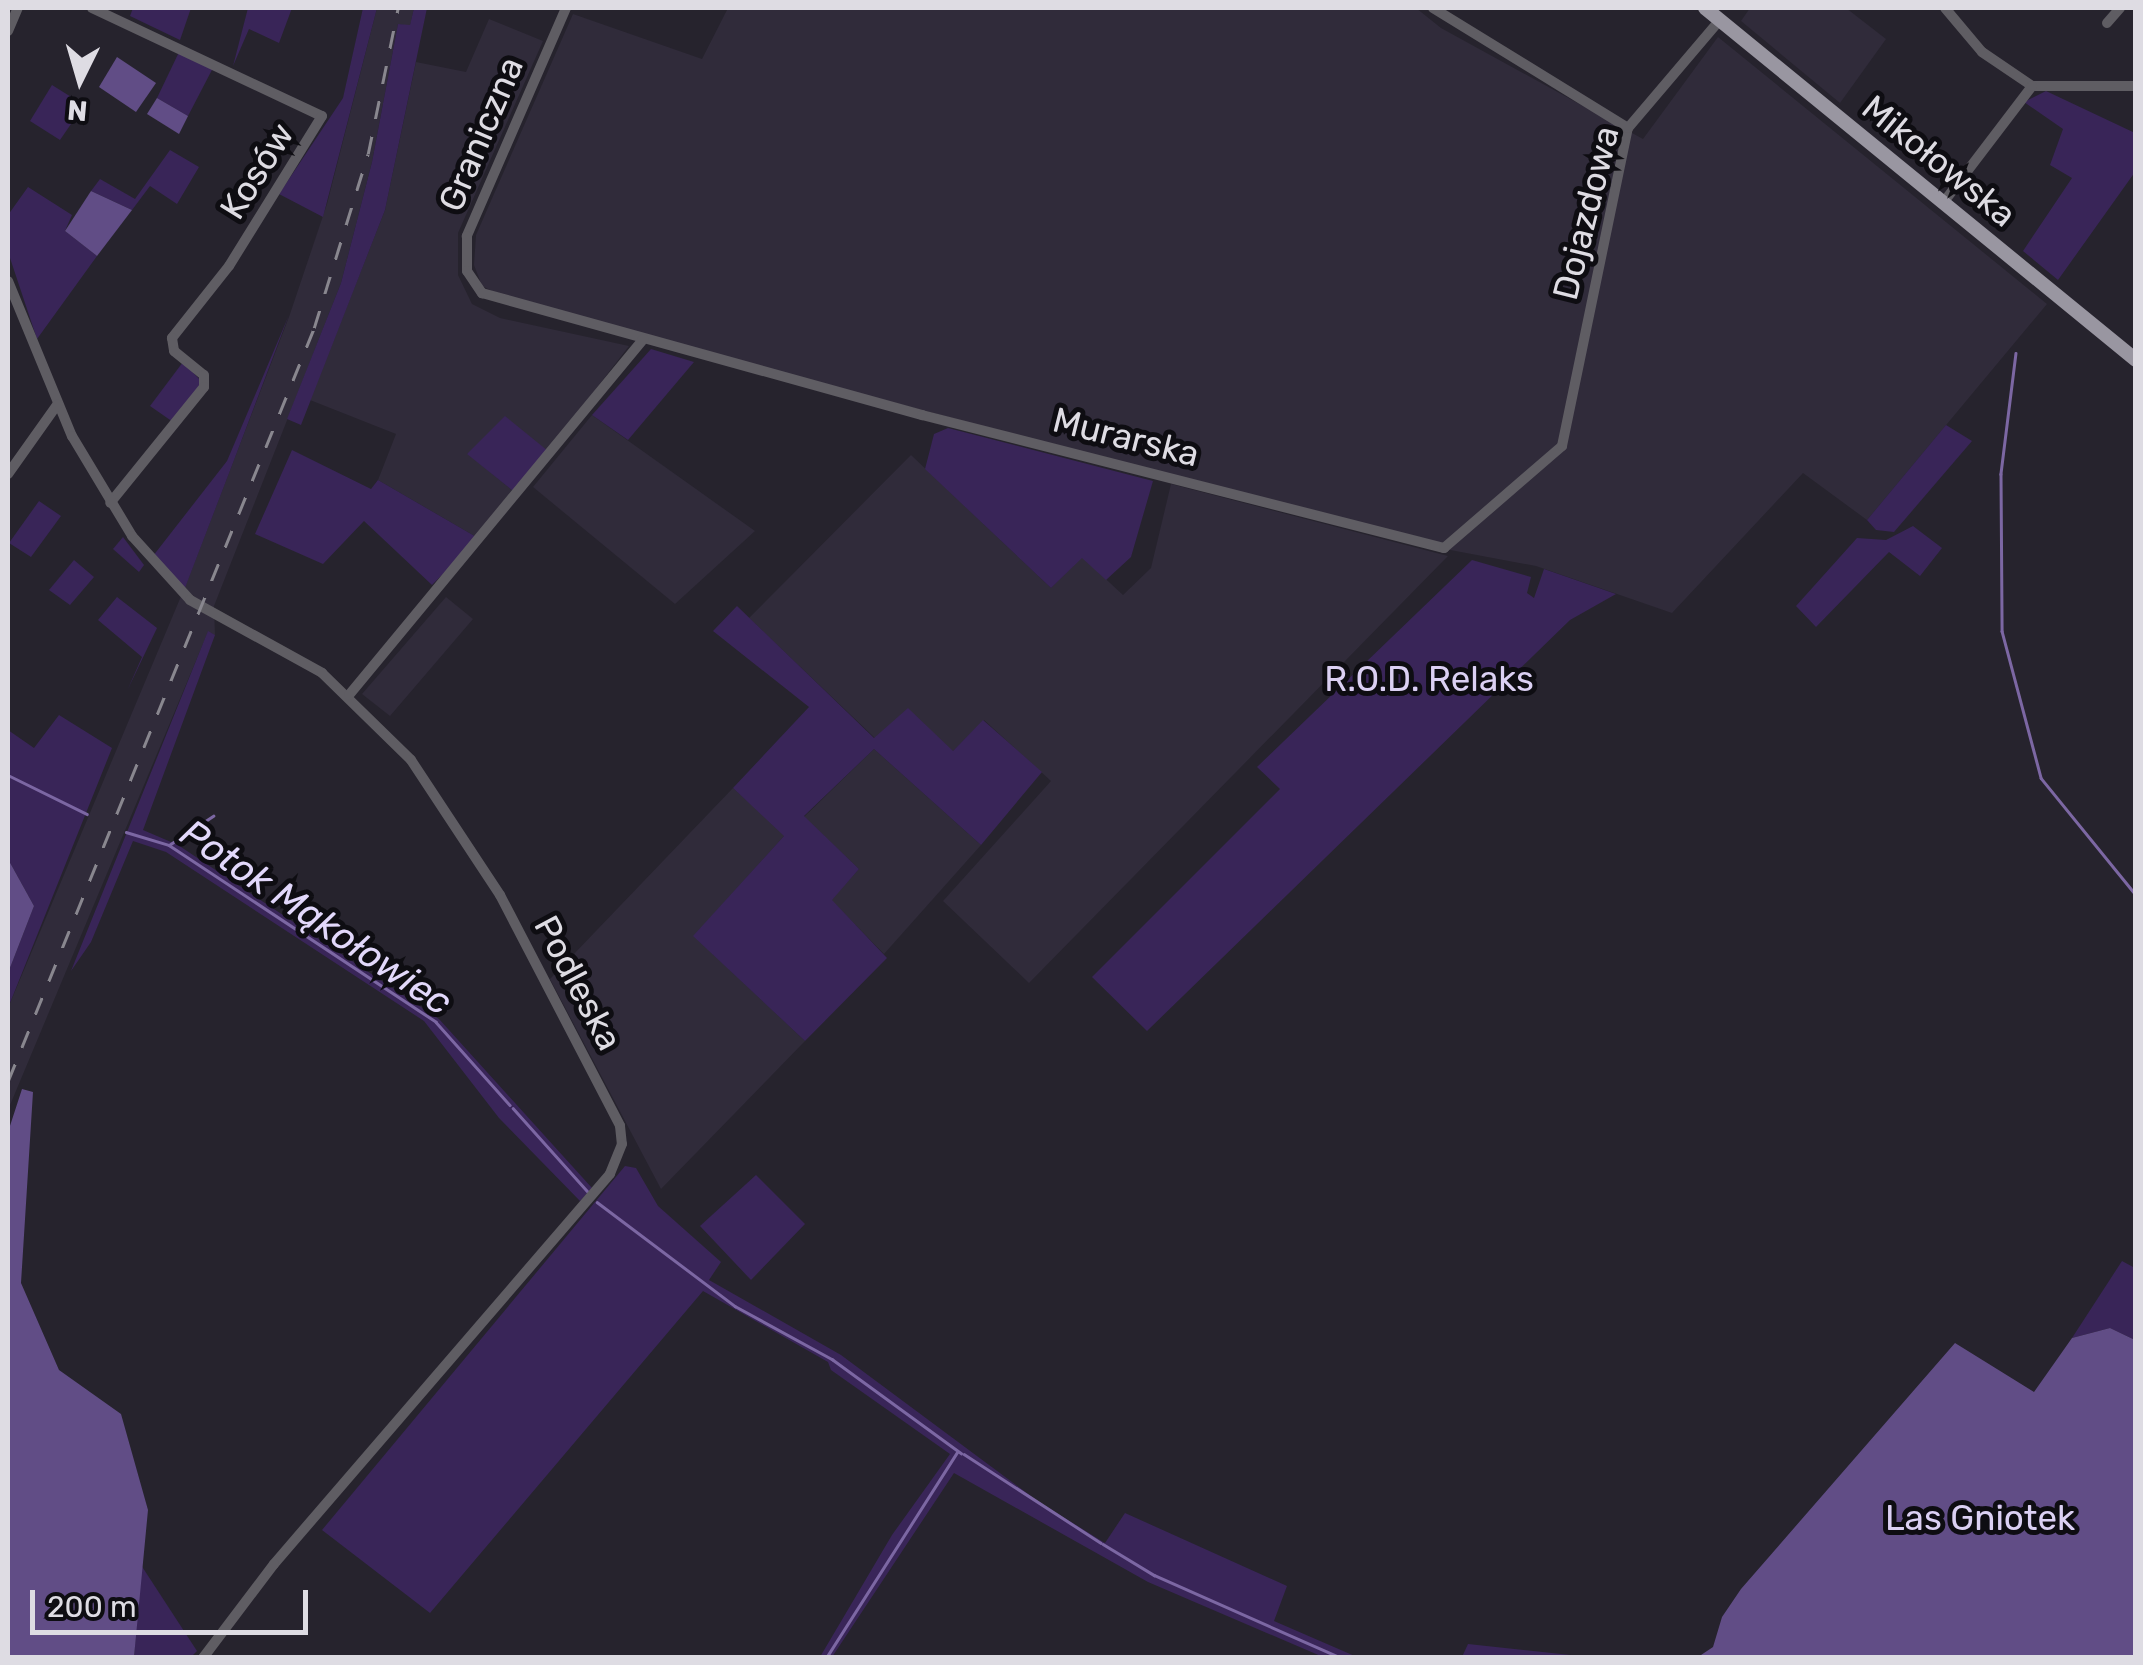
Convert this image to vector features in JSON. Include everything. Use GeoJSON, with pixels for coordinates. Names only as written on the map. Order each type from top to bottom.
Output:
{"type":"FeatureCollection","features":[{"type":"Feature","properties":{"kind":"main road","name":"Mikołowska"},"geometry":{"type":"LineString","coordinates":[[1706,8],[2136,360]]}},
{"type":"Feature","properties":{"kind":"street"},"geometry":{"type":"LineString","coordinates":[[8,31],[19,8]]}},
{"type":"Feature","properties":{"kind":"street","name":"Kosów"},"geometry":{"type":"LineString","coordinates":[[92,8],[322,116],[229,266],[170,342],[204,375],[204,388],[110,503]]}},
{"type":"Feature","properties":{"kind":"street","name":"Graniczna"},"geometry":{"type":"LineString","coordinates":[[566,8],[466,236],[467,270],[482,293],[498,301],[644,339]]}},
{"type":"Feature","properties":{"kind":"street"},"geometry":{"type":"LineString","coordinates":[[1433,8],[1628,128]]}},
{"type":"Feature","properties":{"kind":"street"},"geometry":{"type":"LineString","coordinates":[[1945,8],[1982,52],[2032,86],[2136,86]]}},
{"type":"Feature","properties":{"kind":"street"},"geometry":{"type":"LineString","coordinates":[[2107,24],[2120,8]]}},
{"type":"Feature","properties":{"kind":"street","name":"Dojazdowa"},"geometry":{"type":"LineString","coordinates":[[1562,446],[1628,128],[1720,20]]}},
{"type":"Feature","properties":{"kind":"street"},"geometry":{"type":"LineString","coordinates":[[1942,203],[2032,86]]}},
{"type":"Feature","properties":{"kind":"street","name":"Podleska"},"geometry":{"type":"LineString","coordinates":[[8,282],[57,405],[110,503],[148,557],[190,600],[349,695],[411,760],[500,894],[610,1105],[622,1144],[610,1174],[274,1564],[203,1658]]}},
{"type":"Feature","properties":{"kind":"street","name":"Murarska"},"geometry":{"type":"LineString","coordinates":[[644,339],[1444,548],[1562,446]]}},
{"type":"Feature","properties":{"kind":"street"},"geometry":{"type":"LineString","coordinates":[[349,695],[644,339]]}},
{"type":"Feature","properties":{"kind":"street"},"geometry":{"type":"LineString","coordinates":[[8,474],[57,405]]}},
{"type":"Feature","properties":{"kind":"shaded area"},"geometry":{"type":"Polygon","coordinates":[[[377,8],[414,8],[410,26],[398,24],[372,162],[341,283],[214,606],[215,635],[208,632],[8,1110],[8,1008],[187,582],[289,317],[327,204],[377,8]]]}},
{"type":"Feature","properties":{"kind":"shaded area"},"geometry":{"type":"Polygon","coordinates":[[[728,8],[1416,8],[1441,28],[1643,139],[1718,37],[2047,304],[1867,520],[1803,473],[1672,613],[1536,566],[1445,549],[512,301],[482,286],[474,265],[476,235],[573,14],[702,59],[728,8]]]}},
{"type":"Feature","properties":{"kind":"shaded area"},"geometry":{"type":"Polygon","coordinates":[[[1750,8],[1846,8],[1886,39],[1840,103],[1741,21],[1750,8]]]}},
{"type":"Feature","properties":{"kind":"shaded area"},"geometry":{"type":"Polygon","coordinates":[[[489,19],[543,41],[458,233],[458,275],[472,304],[500,318],[629,346],[548,451],[467,453],[513,491],[478,538],[378,480],[396,434],[310,400],[385,210],[416,62],[466,72],[489,19]]]}},
{"type":"Feature","properties":{"kind":"shaded area"},"geometry":{"type":"Polygon","coordinates":[[[592,415],[755,531],[675,604],[533,487],[592,415]]]}},
{"type":"Feature","properties":{"kind":"shaded area"},"geometry":{"type":"Polygon","coordinates":[[[911,455],[1051,588],[1082,557],[1123,595],[1151,568],[1171,484],[1448,556],[1029,983],[943,901],[1051,781],[984,720],[953,751],[875,738],[749,618],[911,455]]]}},
{"type":"Feature","properties":{"kind":"shaded area"},"geometry":{"type":"Polygon","coordinates":[[[446,597],[473,619],[390,716],[362,694],[446,597]]]}},
{"type":"Feature","properties":{"kind":"shaded area"},"geometry":{"type":"Polygon","coordinates":[[[874,749],[981,845],[884,954],[831,900],[859,869],[804,817],[874,749]]]}},
{"type":"Feature","properties":{"kind":"shaded area"},"geometry":{"type":"Polygon","coordinates":[[[733,788],[785,835],[694,936],[805,1041],[661,1189],[550,979],[733,788]]]}},
{"type":"Feature","properties":{"kind":"green space"},"geometry":{"type":"Polygon","coordinates":[[[133,8],[191,8],[180,40],[130,16],[133,8]]]}},
{"type":"Feature","properties":{"kind":"green space"},"geometry":{"type":"Polygon","coordinates":[[[248,8],[292,8],[279,43],[249,29],[233,66],[248,8]]]}},
{"type":"Feature","properties":{"kind":"green space"},"geometry":{"type":"Polygon","coordinates":[[[363,8],[377,8],[323,217],[279,194],[343,98],[363,8]]]}},
{"type":"Feature","properties":{"kind":"green space"},"geometry":{"type":"Polygon","coordinates":[[[414,8],[427,8],[385,210],[301,425],[287,419],[341,283],[372,162],[398,24],[410,25],[414,8]]]}},
{"type":"Feature","properties":{"kind":"green space"},"geometry":{"type":"Polygon","coordinates":[[[180,50],[214,66],[188,116],[157,98],[180,50]]]}},
{"type":"Feature","properties":{"kind":"green space"},"geometry":{"type":"Polygon","coordinates":[[[117,57],[156,83],[136,112],[99,87],[117,57]]]}},
{"type":"Feature","properties":{"kind":"green space"},"geometry":{"type":"Polygon","coordinates":[[[52,85],[84,105],[60,140],[30,121],[52,85]]]}},
{"type":"Feature","properties":{"kind":"green space"},"geometry":{"type":"Polygon","coordinates":[[[2046,91],[2135,133],[2135,172],[2058,280],[2023,251],[2072,178],[2050,165],[2063,129],[2024,102],[2046,91]]]}},
{"type":"Feature","properties":{"kind":"green space"},"geometry":{"type":"Polygon","coordinates":[[[157,98],[188,116],[179,134],[147,114],[157,98]]]}},
{"type":"Feature","properties":{"kind":"green space"},"geometry":{"type":"Polygon","coordinates":[[[170,150],[199,167],[177,204],[150,186],[132,210],[91,191],[100,179],[135,199],[170,150]]]}},
{"type":"Feature","properties":{"kind":"green space"},"geometry":{"type":"Polygon","coordinates":[[[28,187],[72,215],[65,231],[97,256],[37,339],[8,252],[8,215],[28,187]]]}},
{"type":"Feature","properties":{"kind":"green space"},"geometry":{"type":"Polygon","coordinates":[[[91,191],[132,210],[97,256],[65,231],[91,191]]]}},
{"type":"Feature","properties":{"kind":"green space"},"geometry":{"type":"Polygon","coordinates":[[[289,315],[185,588],[153,556],[227,461],[289,315]]]}},
{"type":"Feature","properties":{"kind":"green space"},"geometry":{"type":"Polygon","coordinates":[[[651,349],[694,362],[628,440],[592,415],[651,349]]]}},
{"type":"Feature","properties":{"kind":"green space"},"geometry":{"type":"Polygon","coordinates":[[[183,362],[203,383],[173,422],[150,406],[183,362]]]}},
{"type":"Feature","properties":{"kind":"green space"},"geometry":{"type":"Polygon","coordinates":[[[505,416],[548,451],[513,491],[467,454],[505,416]]]}},
{"type":"Feature","properties":{"kind":"green space"},"geometry":{"type":"Polygon","coordinates":[[[1946,425],[1972,441],[1894,532],[1876,530],[1867,520],[1946,425]]]}},
{"type":"Feature","properties":{"kind":"green space"},"geometry":{"type":"Polygon","coordinates":[[[948,428],[1153,481],[1131,557],[1106,580],[1082,558],[1051,588],[925,469],[934,434],[948,428]]]}},
{"type":"Feature","properties":{"kind":"green space"},"geometry":{"type":"Polygon","coordinates":[[[292,450],[371,489],[378,480],[478,538],[432,585],[364,521],[323,564],[255,534],[292,450]]]}},
{"type":"Feature","properties":{"kind":"green space"},"geometry":{"type":"Polygon","coordinates":[[[39,501],[61,516],[31,557],[9,543],[39,501]]]}},
{"type":"Feature","properties":{"kind":"green space"},"geometry":{"type":"Polygon","coordinates":[[[1913,526],[1942,548],[1920,576],[1889,552],[1816,627],[1796,606],[1857,538],[1886,540],[1913,526]]]}},
{"type":"Feature","properties":{"kind":"green space"},"geometry":{"type":"Polygon","coordinates":[[[123,537],[144,565],[139,572],[113,549],[123,537]]]}},
{"type":"Feature","properties":{"kind":"green space"},"geometry":{"type":"Polygon","coordinates":[[[74,560],[94,577],[70,605],[49,590],[74,560]]]}},
{"type":"Feature","properties":{"kind":"green space","name":"R.O.D. Relaks"},"geometry":{"type":"Polygon","coordinates":[[[1472,560],[1531,577],[1527,593],[1534,598],[1544,569],[1616,594],[1570,620],[1147,1031],[1092,977],[1280,789],[1257,767],[1472,560]]]}},
{"type":"Feature","properties":{"kind":"green space"},"geometry":{"type":"Polygon","coordinates":[[[117,597],[157,628],[127,691],[142,657],[98,620],[117,597]]]}},
{"type":"Feature","properties":{"kind":"green space"},"geometry":{"type":"Polygon","coordinates":[[[737,606],[874,738],[908,708],[953,751],[983,720],[1042,772],[981,845],[874,749],[804,816],[859,869],[832,900],[887,958],[805,1041],[693,936],[784,836],[733,788],[809,707],[713,631],[737,606]]]}},
{"type":"Feature","properties":{"kind":"green space"},"geometry":{"type":"Polygon","coordinates":[[[208,631],[215,635],[143,830],[178,845],[439,1019],[592,1188],[580,1201],[499,1118],[424,1021],[166,852],[133,841],[91,942],[71,971],[208,631]]]}},
{"type":"Feature","properties":{"kind":"green space"},"geometry":{"type":"Polygon","coordinates":[[[59,715],[112,748],[8,1008],[8,973],[34,906],[8,859],[8,730],[34,748],[59,715]]]}},
{"type":"Feature","properties":{"kind":"green space"},"geometry":{"type":"Polygon","coordinates":[[[8,859],[34,906],[8,973],[8,859]]]}},
{"type":"Feature","properties":{"kind":"green space"},"geometry":{"type":"Polygon","coordinates":[[[22,1089],[33,1092],[21,1283],[59,1370],[121,1414],[148,1510],[134,1657],[8,1657],[8,1132],[22,1089]]]}},
{"type":"Feature","properties":{"kind":"green space"},"geometry":{"type":"Polygon","coordinates":[[[625,1166],[636,1168],[658,1206],[721,1262],[709,1280],[841,1355],[1039,1502],[1105,1543],[1125,1513],[1287,1586],[1274,1621],[1357,1657],[1323,1657],[1148,1582],[954,1473],[832,1657],[820,1657],[892,1535],[950,1454],[831,1370],[828,1362],[703,1291],[430,1613],[322,1530],[625,1166]]]}},
{"type":"Feature","properties":{"kind":"green space"},"geometry":{"type":"Polygon","coordinates":[[[756,1175],[805,1224],[751,1280],[700,1226],[756,1175]]]}},
{"type":"Feature","properties":{"kind":"green space"},"geometry":{"type":"Polygon","coordinates":[[[2122,1261],[2135,1268],[2135,1340],[2110,1328],[2072,1338],[2122,1261]]]}},
{"type":"Feature","properties":{"kind":"green space","name":"Las Gniotek"},"geometry":{"type":"Polygon","coordinates":[[[2110,1328],[2135,1340],[2135,1657],[1698,1657],[1713,1647],[1722,1617],[1741,1589],[1955,1343],[2034,1392],[2072,1338],[2110,1328]]]}},
{"type":"Feature","properties":{"kind":"green space"},"geometry":{"type":"Polygon","coordinates":[[[141,1565],[197,1651],[191,1657],[134,1658],[141,1565]]]}},
{"type":"Feature","properties":{"kind":"green space"},"geometry":{"type":"Polygon","coordinates":[[[1468,1644],[1589,1657],[1462,1657],[1468,1644]]]}},
{"type":"Feature","properties":{"kind":"waterway"},"geometry":{"type":"LineString","coordinates":[[2016,353],[2001,474],[2002,631],[2041,778],[2136,895]]}},
{"type":"Feature","properties":{"kind":"waterway","name":"Potok Mąkołowiec"},"geometry":{"type":"LineString","coordinates":[[8,775],[87,814]]}},
{"type":"Feature","properties":{"kind":"waterway"},"geometry":{"type":"LineString","coordinates":[[169,845],[213,816]]}},
{"type":"Feature","properties":{"kind":"waterway","name":"Potok Mąkołowiec"},"geometry":{"type":"LineString","coordinates":[[126,832],[169,845],[436,1022],[510,1105]]}},
{"type":"Feature","properties":{"kind":"waterway","name":"Potok Mąkołowiec"},"geometry":{"type":"LineString","coordinates":[[513,1108],[588,1192]]}},
{"type":"Feature","properties":{"kind":"waterway","name":"Potok Mąkołowiec"},"geometry":{"type":"LineString","coordinates":[[597,1202],[735,1306],[832,1359],[961,1453]]}},
{"type":"Feature","properties":{"kind":"waterway"},"geometry":{"type":"LineString","coordinates":[[826,1658],[957,1452]]}},
{"type":"Feature","properties":{"kind":"waterway","name":"Potok Mąkołowiec"},"geometry":{"type":"LineString","coordinates":[[964,1454],[1101,1543]]}},
{"type":"Feature","properties":{"kind":"waterway","name":"Potok Mąkołowiec"},"geometry":{"type":"LineString","coordinates":[[1103,1544],[1154,1575],[1341,1658]]}},
{"type":"Feature","properties":{"kind":"railway"},"geometry":{"type":"LineString","coordinates":[[8,1081],[314,328],[368,154],[398,8]]}}]}
